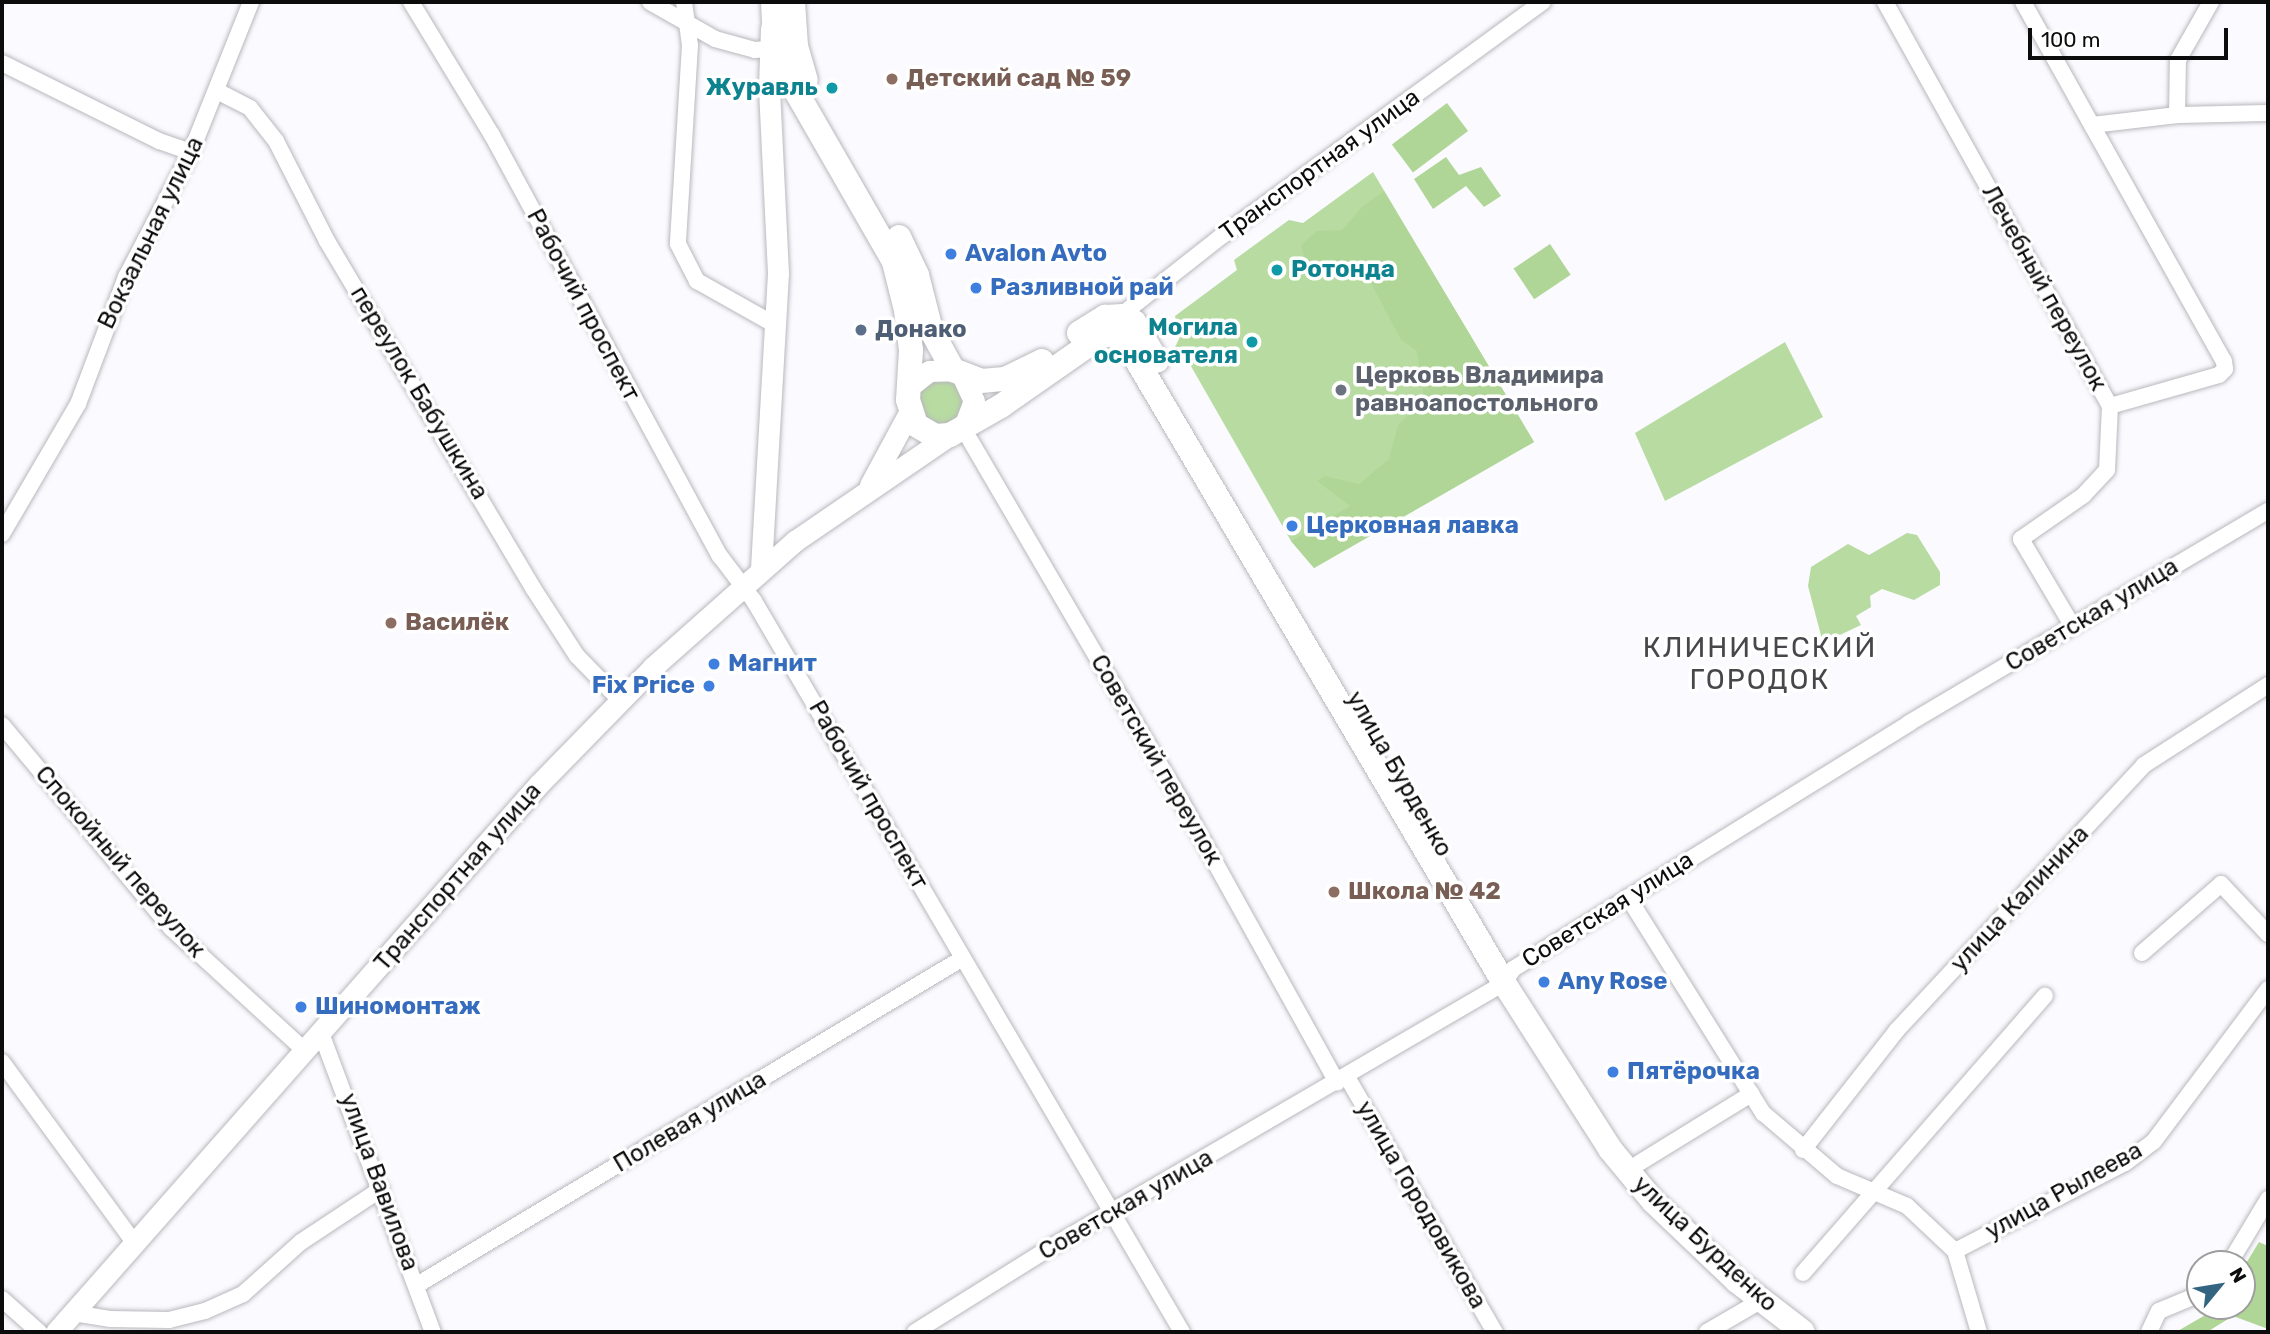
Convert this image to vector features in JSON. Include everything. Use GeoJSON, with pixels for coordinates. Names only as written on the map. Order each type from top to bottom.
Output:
{"type":"FeatureCollection","features":[{"type":"Feature","properties":{"kind":"main road"},"geometry":{"type":"LineString","coordinates":[[761,568],[777,326],[780,5]]}},
{"type":"Feature","properties":{"kind":"main road","name":"Транспортная улица"},"geometry":{"type":"LineString","coordinates":[[781,48],[802,103],[894,262],[906,310],[911,386],[909,413],[867,489]]}},
{"type":"Feature","properties":{"kind":"main road"},"geometry":{"type":"LineString","coordinates":[[781,48],[809,87],[912,262],[930,330],[974,401],[972,414],[961,434]]}},
{"type":"Feature","properties":{"kind":"main road"},"geometry":{"type":"LineString","coordinates":[[911,386],[929,371],[958,374],[981,381],[1015,376],[1096,322],[1112,325]]}},
{"type":"Feature","properties":{"kind":"main road"},"geometry":{"type":"LineString","coordinates":[[909,413],[924,432],[961,434],[1112,325]]}},
{"type":"Feature","properties":{"kind":"main road","name":"улица Бурденко"},"geometry":{"type":"LineString","coordinates":[[1112,325],[1135,354],[1610,1149],[1653,1201],[1762,1300],[1803,1332]]}},
{"type":"Feature","properties":{"kind":"main road","name":"Транспортная улица"},"geometry":{"type":"LineString","coordinates":[[56,1332],[539,784],[620,700],[761,568],[867,489],[961,434]]}},
{"type":"Feature","properties":{"kind":"main road","name":"улица Бурденко"},"geometry":{"type":"LineString","coordinates":[[1508,976],[1639,1163],[1745,1271],[1824,1332]]}},
{"type":"Feature","properties":{"kind":"street","name":"Вокзальная улица"},"geometry":{"type":"LineString","coordinates":[[2,534],[78,404],[126,277],[191,152],[251,2]]}},
{"type":"Feature","properties":{"kind":"street","name":"Рабочий проспект"},"geometry":{"type":"LineString","coordinates":[[411,2],[492,135],[720,556],[743,583],[1182,1332]]}},
{"type":"Feature","properties":{"kind":"street"},"geometry":{"type":"LineString","coordinates":[[650,2],[730,44],[781,48]]}},
{"type":"Feature","properties":{"kind":"street"},"geometry":{"type":"LineString","coordinates":[[684,2],[684,21],[690,45],[678,244],[698,281],[777,326]]}},
{"type":"Feature","properties":{"kind":"street","name":"Транспортная улица"},"geometry":{"type":"LineString","coordinates":[[1112,325],[1543,2]]}},
{"type":"Feature","properties":{"kind":"street","name":"Лечебный переулок"},"geometry":{"type":"LineString","coordinates":[[1885,2],[2110,406],[2107,470],[2084,495],[2021,539],[2073,627]]}},
{"type":"Feature","properties":{"kind":"street"},"geometry":{"type":"LineString","coordinates":[[2023,2],[2225,369],[2219,376],[2110,406]]}},
{"type":"Feature","properties":{"kind":"street"},"geometry":{"type":"LineString","coordinates":[[2177,115],[2178,60],[2211,2]]}},
{"type":"Feature","properties":{"kind":"street"},"geometry":{"type":"LineString","coordinates":[[2,63],[159,142],[191,152]]}},
{"type":"Feature","properties":{"kind":"street","name":"переулок Бабушкина"},"geometry":{"type":"LineString","coordinates":[[217,91],[250,108],[276,141],[327,241],[533,588],[577,656],[620,700]]}},
{"type":"Feature","properties":{"kind":"street"},"geometry":{"type":"LineString","coordinates":[[2092,125],[2177,115],[2268,113]]}},
{"type":"Feature","properties":{"kind":"street","name":"Советский переулок"},"geometry":{"type":"LineString","coordinates":[[961,434],[1181,801],[1342,1080]]}},
{"type":"Feature","properties":{"kind":"street","name":"Советская улица"},"geometry":{"type":"LineString","coordinates":[[915,1332],[1342,1080],[1628,897],[2268,511]]}},
{"type":"Feature","properties":{"kind":"street","name":"улица Калинина"},"geometry":{"type":"LineString","coordinates":[[1802,1150],[1897,1030],[2144,765],[2268,685]]}},
{"type":"Feature","properties":{"kind":"street","name":"Спокойный переулок"},"geometry":{"type":"LineString","coordinates":[[2,725],[171,928],[305,1051]]}},
{"type":"Feature","properties":{"kind":"street"},"geometry":{"type":"LineString","coordinates":[[2142,953],[2221,884],[2268,934]]}},
{"type":"Feature","properties":{"kind":"street"},"geometry":{"type":"LineString","coordinates":[[1628,897],[1751,1094],[1802,1150],[1837,1175],[1907,1206],[1955,1251]]}},
{"type":"Feature","properties":{"kind":"street","name":"Полевая улица"},"geometry":{"type":"LineString","coordinates":[[417,1285],[963,958]]}},
{"type":"Feature","properties":{"kind":"street","name":"улица Рылеева"},"geometry":{"type":"LineString","coordinates":[[1979,1332],[1955,1251],[2125,1163],[2154,1141],[2268,989]]}},
{"type":"Feature","properties":{"kind":"street"},"geometry":{"type":"LineString","coordinates":[[1803,1273],[2045,996]]}},
{"type":"Feature","properties":{"kind":"street","name":"улица Вавилова"},"geometry":{"type":"LineString","coordinates":[[321,1033],[433,1332]]}},
{"type":"Feature","properties":{"kind":"street"},"geometry":{"type":"LineString","coordinates":[[2,1062],[134,1241]]}},
{"type":"Feature","properties":{"kind":"street","name":"улица Городовикова"},"geometry":{"type":"LineString","coordinates":[[1342,1080],[1495,1332]]}},
{"type":"Feature","properties":{"kind":"street"},"geometry":{"type":"LineString","coordinates":[[1639,1163],[1751,1094]]}},
{"type":"Feature","properties":{"kind":"street"},"geometry":{"type":"LineString","coordinates":[[73,1313],[171,1326],[243,1294],[301,1242],[381,1189]]}},
{"type":"Feature","properties":{"kind":"street"},"geometry":{"type":"LineString","coordinates":[[2237,1250],[2268,1199]]}},
{"type":"Feature","properties":{"kind":"street"},"geometry":{"type":"LineString","coordinates":[[2,1299],[39,1332]]}},
{"type":"Feature","properties":{"kind":"street"},"geometry":{"type":"LineString","coordinates":[[1707,1332],[1762,1300]]}},
{"type":"Feature","properties":{"kind":"street"},"geometry":{"type":"LineString","coordinates":[[2149,1332],[2159,1311],[2186,1300]]}},
{"type":"Feature","properties":{"kind":"green space"},"geometry":{"type":"Polygon","coordinates":[[[1447,103],[1468,131],[1413,172],[1392,145],[1447,103]]]}},
{"type":"Feature","properties":{"kind":"green space"},"geometry":{"type":"Polygon","coordinates":[[[1446,157],[1459,175],[1481,167],[1501,196],[1484,207],[1466,186],[1433,209],[1414,179],[1446,157]]]}},
{"type":"Feature","properties":{"kind":"green space"},"geometry":{"type":"Polygon","coordinates":[[[1373,172],[1534,442],[1314,568],[1291,541],[1180,347],[1175,347],[1179,339],[1175,316],[1237,270],[1234,260],[1289,220],[1303,223],[1373,172]]]}},
{"type":"Feature","properties":{"kind":"green space"},"geometry":{"type":"Polygon","coordinates":[[[1384,191],[1534,442],[1314,568],[1291,541],[1350,506],[1317,481],[1325,476],[1359,484],[1389,459],[1398,425],[1424,400],[1417,351],[1401,340],[1363,268],[1327,275],[1308,272],[1301,245],[1317,231],[1342,230],[1363,206],[1384,191]]]}},
{"type":"Feature","properties":{"kind":"green space"},"geometry":{"type":"Polygon","coordinates":[[[1550,244],[1571,275],[1534,299],[1514,269],[1550,244]]]}},
{"type":"Feature","properties":{"kind":"green space"},"geometry":{"type":"Polygon","coordinates":[[[1785,342],[1823,417],[1665,501],[1635,433],[1785,342]]]}},
{"type":"Feature","properties":{"kind":"green space"},"geometry":{"type":"Polygon","coordinates":[[[941,379],[957,386],[964,402],[957,418],[941,425],[925,418],[918,402],[925,386],[941,379]]]}},
{"type":"Feature","properties":{"kind":"green space"},"geometry":{"type":"Polygon","coordinates":[[[1907,533],[1917,535],[1940,572],[1940,585],[1914,600],[1882,589],[1870,596],[1871,607],[1856,616],[1861,625],[1823,643],[1808,586],[1811,567],[1848,544],[1869,555],[1907,533]]]}},
{"type":"Feature","properties":{"kind":"green space"},"geometry":{"type":"Polygon","coordinates":[[[2259,1242],[2268,1246],[2268,1329],[2244,1320],[2256,1320],[2254,1250],[2259,1242]]]}},
{"type":"Feature","properties":{"kind":"green space"},"geometry":{"type":"Polygon","coordinates":[[[2197,1320],[2226,1320],[2207,1332],[2176,1332],[2197,1320]]]}},
{"type":"Feature","properties":{"kind":"place","name":"Детский сад № 59"},"geometry":{"type":"Point","coordinates":[892,79]}},
{"type":"Feature","properties":{"kind":"place","name":"Журавль"},"geometry":{"type":"Point","coordinates":[832,88]}},
{"type":"Feature","properties":{"kind":"place","name":"Avalon Avto"},"geometry":{"type":"Point","coordinates":[951,254]}},
{"type":"Feature","properties":{"kind":"place","name":"Ротонда"},"geometry":{"type":"Point","coordinates":[1277,270]}},
{"type":"Feature","properties":{"kind":"place","name":"Разливной рай"},"geometry":{"type":"Point","coordinates":[976,288]}},
{"type":"Feature","properties":{"kind":"place","name":"Донако"},"geometry":{"type":"Point","coordinates":[861,330]}},
{"type":"Feature","properties":{"kind":"place","name":"Могила основателя"},"geometry":{"type":"Point","coordinates":[1252,342]}},
{"type":"Feature","properties":{"kind":"place","name":"Церковь Владимира равноапостольного"},"geometry":{"type":"Point","coordinates":[1341,390]}},
{"type":"Feature","properties":{"kind":"place","name":"Церковная лавка"},"geometry":{"type":"Point","coordinates":[1292,526]}},
{"type":"Feature","properties":{"kind":"place","name":"Василёк"},"geometry":{"type":"Point","coordinates":[391,623]}},
{"type":"Feature","properties":{"kind":"place","name":"Магнит"},"geometry":{"type":"Point","coordinates":[714,664]}},
{"type":"Feature","properties":{"kind":"place","name":"Fix Price"},"geometry":{"type":"Point","coordinates":[709,686]}},
{"type":"Feature","properties":{"kind":"place","name":"Школа № 42"},"geometry":{"type":"Point","coordinates":[1334,892]}},
{"type":"Feature","properties":{"kind":"place","name":"Any Rose"},"geometry":{"type":"Point","coordinates":[1544,982]}},
{"type":"Feature","properties":{"kind":"place","name":"Шиномонтаж"},"geometry":{"type":"Point","coordinates":[301,1007]}},
{"type":"Feature","properties":{"kind":"place","name":"Пятёрочка"},"geometry":{"type":"Point","coordinates":[1613,1072]}},
{"type":"Feature","properties":{"kind":"district","name":"КЛИНИЧЕСКИЙ ГОРОДОК"},"geometry":{"type":"Point","coordinates":[1760,664]}}]}
